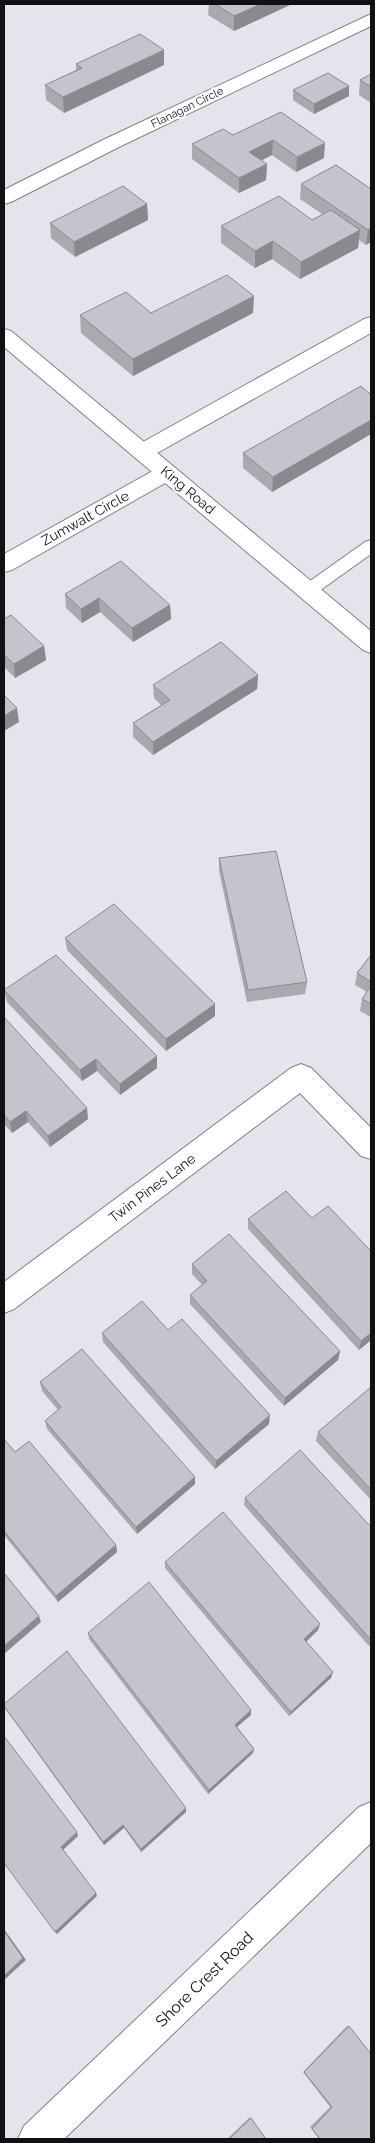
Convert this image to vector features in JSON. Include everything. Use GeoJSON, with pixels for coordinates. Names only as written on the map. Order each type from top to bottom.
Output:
{"type":"FeatureCollection","features":[{"type":"Feature","properties":{"kind":"street","name":"Flanagan Circle"},"geometry":{"type":"LineString","coordinates":[[4,198],[112,143],[371,19]]}},
{"type":"Feature","properties":{"kind":"street"},"geometry":{"type":"LineString","coordinates":[[142,452],[371,324]]}},
{"type":"Feature","properties":{"kind":"street","name":"King Road"},"geometry":{"type":"LineString","coordinates":[[4,336],[371,644]]}},
{"type":"Feature","properties":{"kind":"street","name":"Zumwalt Circle"},"geometry":{"type":"LineString","coordinates":[[4,564],[166,472]]}},
{"type":"Feature","properties":{"kind":"street","name":"Twin Pines Lane"},"geometry":{"type":"LineString","coordinates":[[4,1300],[301,1076],[371,1147]]}},
{"type":"Feature","properties":{"kind":"street","name":"Shore Crest Road"},"geometry":{"type":"LineString","coordinates":[[37,2139],[371,1819]]}},
{"type":"Feature","properties":{"kind":"lane"},"geometry":{"type":"LineString","coordinates":[[308,590],[371,546]]}},
{"type":"Feature","properties":{"kind":"building"},"geometry":{"type":"Polygon","coordinates":[[[215,4],[261,4],[234,16],[215,4]]]}},
{"type":"Feature","properties":{"kind":"building"},"geometry":{"type":"Polygon","coordinates":[[[140,34],[164,50],[63,97],[45,85],[82,68],[76,64],[140,34]]]}},
{"type":"Feature","properties":{"kind":"building"},"geometry":{"type":"Polygon","coordinates":[[[328,73],[349,86],[314,104],[293,90],[328,73]]]}},
{"type":"Feature","properties":{"kind":"building"},"geometry":{"type":"Polygon","coordinates":[[[371,74],[371,87],[360,80],[371,74]]]}},
{"type":"Feature","properties":{"kind":"building"},"geometry":{"type":"Polygon","coordinates":[[[281,112],[325,143],[297,157],[273,140],[249,152],[267,164],[239,178],[192,144],[223,129],[233,135],[281,112]]]}},
{"type":"Feature","properties":{"kind":"building"},"geometry":{"type":"Polygon","coordinates":[[[336,165],[371,189],[371,228],[368,230],[301,184],[336,165]]]}},
{"type":"Feature","properties":{"kind":"building"},"geometry":{"type":"Polygon","coordinates":[[[123,186],[147,204],[74,242],[50,223],[123,186]]]}},
{"type":"Feature","properties":{"kind":"building"},"geometry":{"type":"Polygon","coordinates":[[[279,196],[312,220],[331,210],[360,230],[301,262],[273,241],[255,251],[221,226],[279,196]]]}},
{"type":"Feature","properties":{"kind":"building"},"geometry":{"type":"Polygon","coordinates":[[[227,275],[254,296],[133,359],[80,315],[126,292],[151,313],[227,275]]]}},
{"type":"Feature","properties":{"kind":"building"},"geometry":{"type":"Polygon","coordinates":[[[361,386],[371,395],[371,420],[273,477],[243,453],[361,386]]]}},
{"type":"Feature","properties":{"kind":"building"},"geometry":{"type":"Polygon","coordinates":[[[121,561],[170,605],[132,628],[99,598],[81,609],[65,594],[121,561]]]}},
{"type":"Feature","properties":{"kind":"building"},"geometry":{"type":"Polygon","coordinates":[[[11,615],[44,646],[14,664],[4,655],[4,619],[11,615]]]}},
{"type":"Feature","properties":{"kind":"building"},"geometry":{"type":"Polygon","coordinates":[[[221,642],[258,675],[153,742],[133,723],[170,700],[153,685],[221,642]]]}},
{"type":"Feature","properties":{"kind":"building"},"geometry":{"type":"Polygon","coordinates":[[[4,695],[17,708],[4,716],[4,695]]]}},
{"type":"Feature","properties":{"kind":"building"},"geometry":{"type":"Polygon","coordinates":[[[276,851],[307,982],[248,990],[219,858],[276,851]]]}},
{"type":"Feature","properties":{"kind":"building"},"geometry":{"type":"Polygon","coordinates":[[[114,904],[215,1004],[166,1039],[65,938],[114,904]]]}},
{"type":"Feature","properties":{"kind":"building"},"geometry":{"type":"Polygon","coordinates":[[[56,955],[157,1056],[120,1084],[96,1059],[80,1070],[4,990],[56,955]]]}},
{"type":"Feature","properties":{"kind":"building"},"geometry":{"type":"Polygon","coordinates":[[[371,955],[371,982],[357,973],[371,955]]]}},
{"type":"Feature","properties":{"kind":"building"},"geometry":{"type":"Polygon","coordinates":[[[371,986],[371,1004],[362,999],[371,986]]]}},
{"type":"Feature","properties":{"kind":"building"},"geometry":{"type":"Polygon","coordinates":[[[4,1017],[87,1108],[48,1136],[26,1111],[10,1122],[4,1115],[4,1017]]]}},
{"type":"Feature","properties":{"kind":"building"},"geometry":{"type":"Polygon","coordinates":[[[286,1191],[312,1218],[328,1206],[371,1251],[371,1333],[361,1341],[248,1219],[286,1191]]]}},
{"type":"Feature","properties":{"kind":"building"},"geometry":{"type":"Polygon","coordinates":[[[229,1234],[340,1351],[285,1398],[190,1295],[207,1281],[192,1264],[229,1234]]]}},
{"type":"Feature","properties":{"kind":"building"},"geometry":{"type":"Polygon","coordinates":[[[142,1301],[168,1330],[182,1319],[270,1415],[216,1461],[102,1333],[142,1301]]]}},
{"type":"Feature","properties":{"kind":"building"},"geometry":{"type":"Polygon","coordinates":[[[82,1349],[195,1477],[136,1527],[45,1421],[61,1407],[40,1382],[82,1349]]]}},
{"type":"Feature","properties":{"kind":"building"},"geometry":{"type":"Polygon","coordinates":[[[371,1387],[371,1490],[318,1432],[371,1387]]]}},
{"type":"Feature","properties":{"kind":"building"},"geometry":{"type":"Polygon","coordinates":[[[4,1439],[15,1452],[29,1441],[116,1545],[56,1596],[4,1531],[4,1439]]]}},
{"type":"Feature","properties":{"kind":"building"},"geometry":{"type":"Polygon","coordinates":[[[300,1450],[371,1527],[371,1640],[245,1498],[300,1450]]]}},
{"type":"Feature","properties":{"kind":"building"},"geometry":{"type":"Polygon","coordinates":[[[223,1512],[320,1624],[304,1639],[333,1672],[291,1712],[165,1562],[223,1512]]]}},
{"type":"Feature","properties":{"kind":"building"},"geometry":{"type":"Polygon","coordinates":[[[4,1573],[39,1616],[4,1646],[4,1573]]]}},
{"type":"Feature","properties":{"kind":"building"},"geometry":{"type":"Polygon","coordinates":[[[149,1582],[251,1710],[235,1725],[254,1749],[209,1790],[88,1633],[149,1582]]]}},
{"type":"Feature","properties":{"kind":"building"},"geometry":{"type":"Polygon","coordinates":[[[67,1651],[186,1808],[141,1849],[123,1825],[103,1842],[4,1706],[4,1704],[67,1651]]]}},
{"type":"Feature","properties":{"kind":"building"},"geometry":{"type":"Polygon","coordinates":[[[4,1736],[77,1832],[61,1847],[96,1893],[55,1932],[4,1863],[4,1736]]]}},
{"type":"Feature","properties":{"kind":"building"},"geometry":{"type":"Polygon","coordinates":[[[4,1931],[23,1958],[4,1976],[4,1931]]]}},
{"type":"Feature","properties":{"kind":"building"},"geometry":{"type":"Polygon","coordinates":[[[349,2026],[371,2054],[371,2139],[320,2139],[312,2129],[332,2107],[304,2072],[349,2026]]]}},
{"type":"Feature","properties":{"kind":"building"},"geometry":{"type":"Polygon","coordinates":[[[251,2118],[266,2139],[229,2139],[251,2118]]]}}]}
